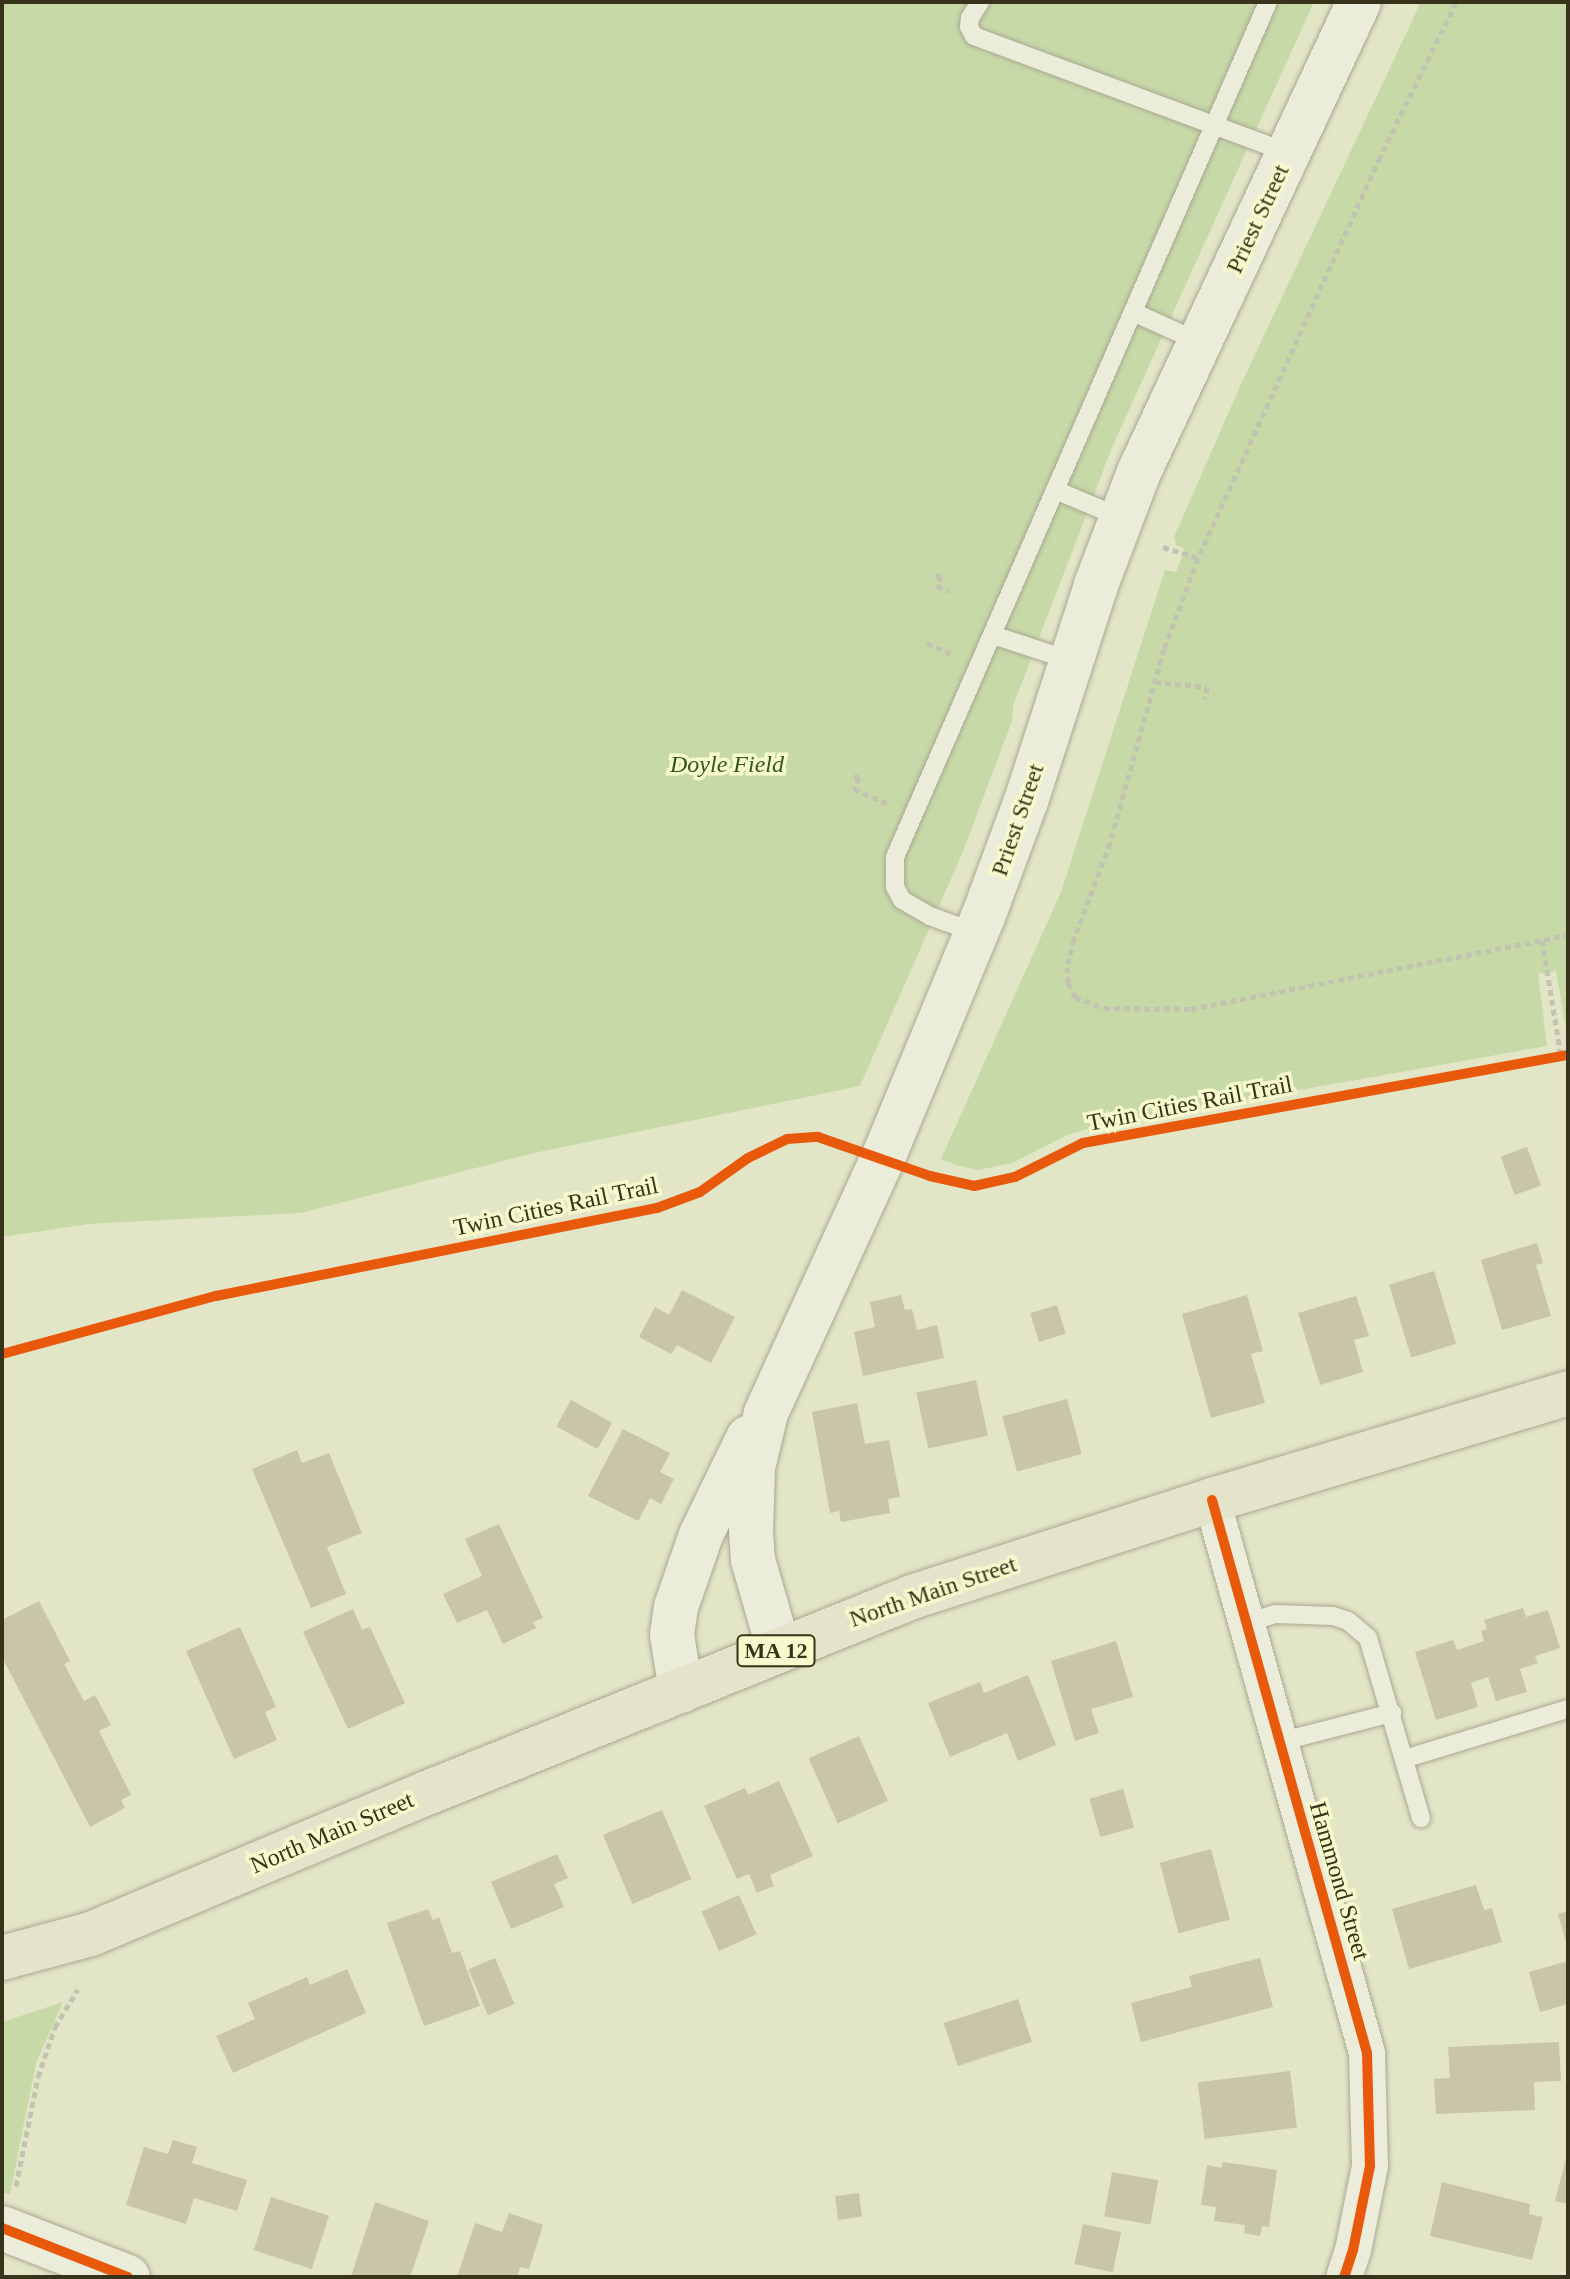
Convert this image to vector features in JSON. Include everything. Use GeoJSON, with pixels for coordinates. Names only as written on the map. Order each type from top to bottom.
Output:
{"type":"FeatureCollection","features":[{"type":"Feature","properties":{"kind":"main road","name":"Priest Street"},"geometry":{"type":"LineString","coordinates":[[779,1650],[753,1560],[751,1532],[753,1468],[766,1413],[883,1158],[976,933],[1026,801],[1139,472],[1359,2]]}},
{"type":"Feature","properties":{"kind":"main road","name":"North Main Street"},"geometry":{"type":"LineString","coordinates":[[2,1958],[91,1934],[427,1793],[912,1597],[1212,1500],[1568,1393]]}},
{"type":"Feature","properties":{"kind":"main road"},"geometry":{"type":"LineString","coordinates":[[681,1691],[672,1635],[683,1584],[725,1481],[766,1413]]}},
{"type":"Feature","properties":{"kind":"main road"},"geometry":{"type":"LineString","coordinates":[[8,2212],[115,2272]]}},
{"type":"Feature","properties":{"kind":"main road"},"geometry":{"type":"LineString","coordinates":[[35,2277],[65,2270],[115,2272]]}},
{"type":"Feature","properties":{"kind":"street","name":"Hammond Street"},"geometry":{"type":"LineString","coordinates":[[1212,1500],[1367,2053],[1370,2166],[1353,2250],[1344,2277]]}},
{"type":"Feature","properties":{"kind":"lane"},"geometry":{"type":"LineString","coordinates":[[980,2],[970,18],[969,27],[974,36],[1289,153]]}},
{"type":"Feature","properties":{"kind":"lane"},"geometry":{"type":"LineString","coordinates":[[976,933],[902,900],[895,887],[895,857],[1268,2]]}},
{"type":"Feature","properties":{"kind":"lane"},"geometry":{"type":"LineString","coordinates":[[1133,312],[1200,342]]}},
{"type":"Feature","properties":{"kind":"lane"},"geometry":{"type":"LineString","coordinates":[[1055,490],[1122,518]]}},
{"type":"Feature","properties":{"kind":"lane"},"geometry":{"type":"LineString","coordinates":[[993,635],[1072,661]]}},
{"type":"Feature","properties":{"kind":"lane"},"geometry":{"type":"LineString","coordinates":[[1246,1623],[1286,1614],[1333,1616],[1348,1621],[1368,1638],[1421,1818]]}},
{"type":"Feature","properties":{"kind":"lane"},"geometry":{"type":"LineString","coordinates":[[1404,1759],[1568,1709]]}},
{"type":"Feature","properties":{"kind":"lane"},"geometry":{"type":"LineString","coordinates":[[1279,1742],[1392,1713]]}},
{"type":"Feature","properties":{"kind":"path"},"geometry":{"type":"LineString","coordinates":[[1456,2],[1380,157],[1198,558],[1155,682],[1110,843],[1067,967],[1068,983],[1075,997],[1104,1008],[1191,1009],[1568,935]]}},
{"type":"Feature","properties":{"kind":"path"},"geometry":{"type":"LineString","coordinates":[[1163,547],[1198,558]]}},
{"type":"Feature","properties":{"kind":"path"},"geometry":{"type":"LineString","coordinates":[[936,575],[941,576],[937,586],[949,591]]}},
{"type":"Feature","properties":{"kind":"path"},"geometry":{"type":"LineString","coordinates":[[1155,682],[1207,687],[1205,699]]}},
{"type":"Feature","properties":{"kind":"path"},"geometry":{"type":"LineString","coordinates":[[854,776],[859,777],[854,789],[865,794]]}},
{"type":"Feature","properties":{"kind":"path"},"geometry":{"type":"LineString","coordinates":[[1542,940],[1564,1056],[1545,1059]]}},
{"type":"Feature","properties":{"kind":"path"},"geometry":{"type":"LineString","coordinates":[[8,2212],[38,2077],[55,2027],[78,1989]]}},
{"type":"Feature","properties":{"kind":"green space","name":"Doyle Field"},"geometry":{"type":"Polygon","coordinates":[[[2,2],[1314,2],[1113,445],[1013,706],[1012,721],[962,854],[860,1086],[534,1153],[301,1213],[88,1224],[2,1237],[2,2]]]}},
{"type":"Feature","properties":{"kind":"green space"},"geometry":{"type":"Polygon","coordinates":[[[1421,2],[1568,2],[1568,1040],[1556,971],[1538,974],[1547,1046],[1098,1126],[1067,1135],[1012,1163],[978,1170],[941,1159],[1061,892],[1165,570],[1176,572],[1185,549],[1176,545],[1174,537],[1242,382],[1421,2]]]}},
{"type":"Feature","properties":{"kind":"green space"},"geometry":{"type":"Polygon","coordinates":[[[63,2002],[36,2063],[10,2194],[2,2193],[2,2022],[63,2002]]]}},
{"type":"Feature","properties":{"kind":"building"},"geometry":{"type":"Polygon","coordinates":[[[1527,1147],[1541,1186],[1515,1195],[1501,1157],[1527,1147]]]}},
{"type":"Feature","properties":{"kind":"building"},"geometry":{"type":"Polygon","coordinates":[[[1537,1243],[1543,1263],[1536,1265],[1551,1316],[1502,1330],[1481,1260],[1537,1243]]]}},
{"type":"Feature","properties":{"kind":"building"},"geometry":{"type":"Polygon","coordinates":[[[1434,1271],[1456,1344],[1411,1357],[1389,1285],[1434,1271]]]}},
{"type":"Feature","properties":{"kind":"building"},"geometry":{"type":"Polygon","coordinates":[[[682,1290],[735,1317],[711,1363],[677,1345],[671,1354],[639,1337],[655,1307],[669,1315],[682,1290]]]}},
{"type":"Feature","properties":{"kind":"building"},"geometry":{"type":"Polygon","coordinates":[[[901,1295],[905,1310],[912,1309],[917,1330],[937,1325],[944,1358],[863,1376],[854,1332],[875,1327],[870,1302],[901,1295]]]}},
{"type":"Feature","properties":{"kind":"building"},"geometry":{"type":"Polygon","coordinates":[[[1247,1295],[1263,1351],[1251,1354],[1265,1403],[1211,1418],[1182,1314],[1247,1295]]]}},
{"type":"Feature","properties":{"kind":"building"},"geometry":{"type":"Polygon","coordinates":[[[1356,1296],[1369,1336],[1354,1340],[1363,1372],[1320,1385],[1298,1313],[1356,1296]]]}},
{"type":"Feature","properties":{"kind":"building"},"geometry":{"type":"Polygon","coordinates":[[[1057,1305],[1066,1334],[1039,1342],[1030,1313],[1057,1305]]]}},
{"type":"Feature","properties":{"kind":"building"},"geometry":{"type":"Polygon","coordinates":[[[976,1380],[988,1436],[928,1448],[916,1393],[976,1380]]]}},
{"type":"Feature","properties":{"kind":"building"},"geometry":{"type":"Polygon","coordinates":[[[1067,1399],[1082,1454],[1017,1471],[1002,1416],[1067,1399]]]}},
{"type":"Feature","properties":{"kind":"building"},"geometry":{"type":"Polygon","coordinates":[[[571,1400],[612,1423],[598,1449],[556,1426],[571,1400]]]}},
{"type":"Feature","properties":{"kind":"building"},"geometry":{"type":"Polygon","coordinates":[[[857,1403],[865,1444],[889,1440],[900,1497],[888,1499],[890,1513],[841,1522],[839,1511],[830,1513],[812,1412],[857,1403]]]}},
{"type":"Feature","properties":{"kind":"building"},"geometry":{"type":"Polygon","coordinates":[[[623,1429],[670,1453],[660,1472],[674,1479],[661,1504],[650,1498],[638,1521],[588,1496],[623,1429]]]}},
{"type":"Feature","properties":{"kind":"building"},"geometry":{"type":"Polygon","coordinates":[[[297,1450],[302,1463],[329,1453],[362,1533],[327,1547],[346,1594],[311,1608],[252,1469],[297,1450]]]}},
{"type":"Feature","properties":{"kind":"building"},"geometry":{"type":"Polygon","coordinates":[[[499,1524],[543,1618],[533,1622],[536,1628],[503,1644],[487,1610],[457,1623],[443,1594],[482,1576],[465,1539],[499,1524]]]}},
{"type":"Feature","properties":{"kind":"building"},"geometry":{"type":"Polygon","coordinates":[[[39,1601],[70,1661],[64,1664],[84,1701],[95,1695],[111,1725],[99,1731],[131,1795],[121,1800],[125,1808],[90,1827],[2,1657],[2,1620],[39,1601]]]}},
{"type":"Feature","properties":{"kind":"building"},"geometry":{"type":"Polygon","coordinates":[[[1523,1608],[1526,1617],[1548,1610],[1560,1648],[1535,1656],[1538,1663],[1520,1669],[1527,1692],[1496,1701],[1488,1677],[1471,1683],[1478,1707],[1436,1720],[1415,1652],[1453,1640],[1457,1650],[1484,1641],[1481,1631],[1487,1629],[1484,1620],[1523,1608]]]}},
{"type":"Feature","properties":{"kind":"building"},"geometry":{"type":"Polygon","coordinates":[[[353,1609],[362,1630],[370,1627],[405,1703],[348,1729],[303,1632],[353,1609]]]}},
{"type":"Feature","properties":{"kind":"building"},"geometry":{"type":"Polygon","coordinates":[[[240,1627],[276,1707],[265,1712],[277,1740],[234,1759],[186,1651],[240,1627]]]}},
{"type":"Feature","properties":{"kind":"building"},"geometry":{"type":"Polygon","coordinates":[[[1116,1641],[1133,1697],[1091,1709],[1099,1733],[1075,1741],[1051,1661],[1116,1641]]]}},
{"type":"Feature","properties":{"kind":"building"},"geometry":{"type":"Polygon","coordinates":[[[1028,1675],[1056,1745],[1018,1761],[1007,1733],[950,1757],[928,1703],[980,1682],[984,1693],[1028,1675]]]}},
{"type":"Feature","properties":{"kind":"building"},"geometry":{"type":"Polygon","coordinates":[[[859,1736],[888,1801],[838,1823],[809,1758],[859,1736]]]}},
{"type":"Feature","properties":{"kind":"building"},"geometry":{"type":"Polygon","coordinates":[[[779,1781],[813,1856],[770,1875],[774,1886],[757,1893],[749,1874],[737,1879],[704,1806],[745,1788],[748,1795],[779,1781]]]}},
{"type":"Feature","properties":{"kind":"building"},"geometry":{"type":"Polygon","coordinates":[[[1123,1789],[1134,1827],[1100,1837],[1089,1799],[1123,1789]]]}},
{"type":"Feature","properties":{"kind":"building"},"geometry":{"type":"Polygon","coordinates":[[[662,1810],[691,1879],[632,1904],[603,1835],[662,1810]]]}},
{"type":"Feature","properties":{"kind":"building"},"geometry":{"type":"Polygon","coordinates":[[[1211,1849],[1230,1920],[1179,1933],[1160,1863],[1211,1849]]]}},
{"type":"Feature","properties":{"kind":"building"},"geometry":{"type":"Polygon","coordinates":[[[557,1854],[568,1878],[554,1884],[564,1907],[511,1929],[491,1882],[557,1854]]]}},
{"type":"Feature","properties":{"kind":"building"},"geometry":{"type":"Polygon","coordinates":[[[1476,1885],[1484,1910],[1492,1908],[1502,1942],[1409,1969],[1392,1909],[1476,1885]]]}},
{"type":"Feature","properties":{"kind":"building"},"geometry":{"type":"Polygon","coordinates":[[[739,1895],[756,1934],[719,1951],[702,1912],[739,1895]]]}},
{"type":"Feature","properties":{"kind":"building"},"geometry":{"type":"Polygon","coordinates":[[[428,1909],[433,1920],[439,1917],[452,1953],[460,1951],[480,2006],[424,2026],[387,1923],[428,1909]]]}},
{"type":"Feature","properties":{"kind":"building"},"geometry":{"type":"Polygon","coordinates":[[[1568,1911],[1568,1945],[1567,1945],[1558,1914],[1568,1911]]]}},
{"type":"Feature","properties":{"kind":"building"},"geometry":{"type":"Polygon","coordinates":[[[495,1958],[515,2004],[488,2015],[468,1969],[495,1958]]]}},
{"type":"Feature","properties":{"kind":"building"},"geometry":{"type":"Polygon","coordinates":[[[1260,1958],[1273,2007],[1141,2042],[1131,2003],[1192,1987],[1189,1976],[1260,1958]]]}},
{"type":"Feature","properties":{"kind":"building"},"geometry":{"type":"Polygon","coordinates":[[[1568,1961],[1568,2004],[1540,2012],[1529,1972],[1568,1961]]]}},
{"type":"Feature","properties":{"kind":"building"},"geometry":{"type":"Polygon","coordinates":[[[347,1969],[366,2013],[233,2073],[216,2036],[255,2019],[248,2003],[307,1977],[310,1985],[347,1969]]]}},
{"type":"Feature","properties":{"kind":"building"},"geometry":{"type":"Polygon","coordinates":[[[1018,1999],[1032,2042],[958,2066],[944,2023],[1018,1999]]]}},
{"type":"Feature","properties":{"kind":"building"},"geometry":{"type":"Polygon","coordinates":[[[1559,2042],[1561,2081],[1534,2082],[1535,2110],[1436,2114],[1434,2079],[1450,2078],[1448,2047],[1559,2042]]]}},
{"type":"Feature","properties":{"kind":"building"},"geometry":{"type":"Polygon","coordinates":[[[1290,2071],[1297,2128],[1205,2139],[1198,2082],[1290,2071]]]}},
{"type":"Feature","properties":{"kind":"building"},"geometry":{"type":"Polygon","coordinates":[[[173,2140],[197,2147],[192,2163],[247,2180],[237,2211],[194,2198],[186,2224],[126,2205],[144,2147],[168,2154],[173,2140]]]}},
{"type":"Feature","properties":{"kind":"building"},"geometry":{"type":"Polygon","coordinates":[[[1568,2155],[1568,2204],[1555,2201],[1568,2155]]]}},
{"type":"Feature","properties":{"kind":"building"},"geometry":{"type":"Polygon","coordinates":[[[1223,2162],[1277,2170],[1269,2227],[1262,2226],[1260,2236],[1244,2233],[1245,2225],[1214,2221],[1216,2207],[1201,2205],[1207,2165],[1222,2168],[1223,2162]]]}},
{"type":"Feature","properties":{"kind":"building"},"geometry":{"type":"Polygon","coordinates":[[[1112,2172],[1158,2180],[1150,2224],[1104,2216],[1112,2172]]]}},
{"type":"Feature","properties":{"kind":"building"},"geometry":{"type":"Polygon","coordinates":[[[1442,2182],[1530,2204],[1529,2214],[1543,2217],[1532,2260],[1430,2236],[1442,2182]]]}},
{"type":"Feature","properties":{"kind":"building"},"geometry":{"type":"Polygon","coordinates":[[[859,2193],[862,2217],[838,2220],[835,2196],[859,2193]]]}},
{"type":"Feature","properties":{"kind":"building"},"geometry":{"type":"Polygon","coordinates":[[[271,2197],[329,2216],[312,2269],[254,2250],[271,2197]]]}},
{"type":"Feature","properties":{"kind":"building"},"geometry":{"type":"Polygon","coordinates":[[[375,2202],[429,2221],[410,2277],[351,2277],[375,2202]]]}},
{"type":"Feature","properties":{"kind":"building"},"geometry":{"type":"Polygon","coordinates":[[[509,2213],[543,2225],[529,2269],[520,2267],[517,2277],[457,2277],[475,2223],[502,2232],[509,2213]]]}},
{"type":"Feature","properties":{"kind":"building"},"geometry":{"type":"Polygon","coordinates":[[[1083,2224],[1121,2232],[1113,2272],[1074,2264],[1083,2224]]]}},
{"type":"Feature","properties":{"kind":"cycle path","name":"Twin Cities Rail Trail"},"geometry":{"type":"LineString","coordinates":[[2,1354],[216,1296],[657,1208],[700,1192],[748,1158],[787,1139],[818,1137],[930,1176],[974,1186],[1015,1177],[1083,1143],[1568,1055]]}},
{"type":"Feature","properties":{"kind":"cycle path"},"geometry":{"type":"LineString","coordinates":[[1212,1500],[1367,2053],[1370,2166],[1353,2250],[1344,2277]]}},
{"type":"Feature","properties":{"kind":"cycle path"},"geometry":{"type":"LineString","coordinates":[[2,2228],[128,2277]]}}]}
